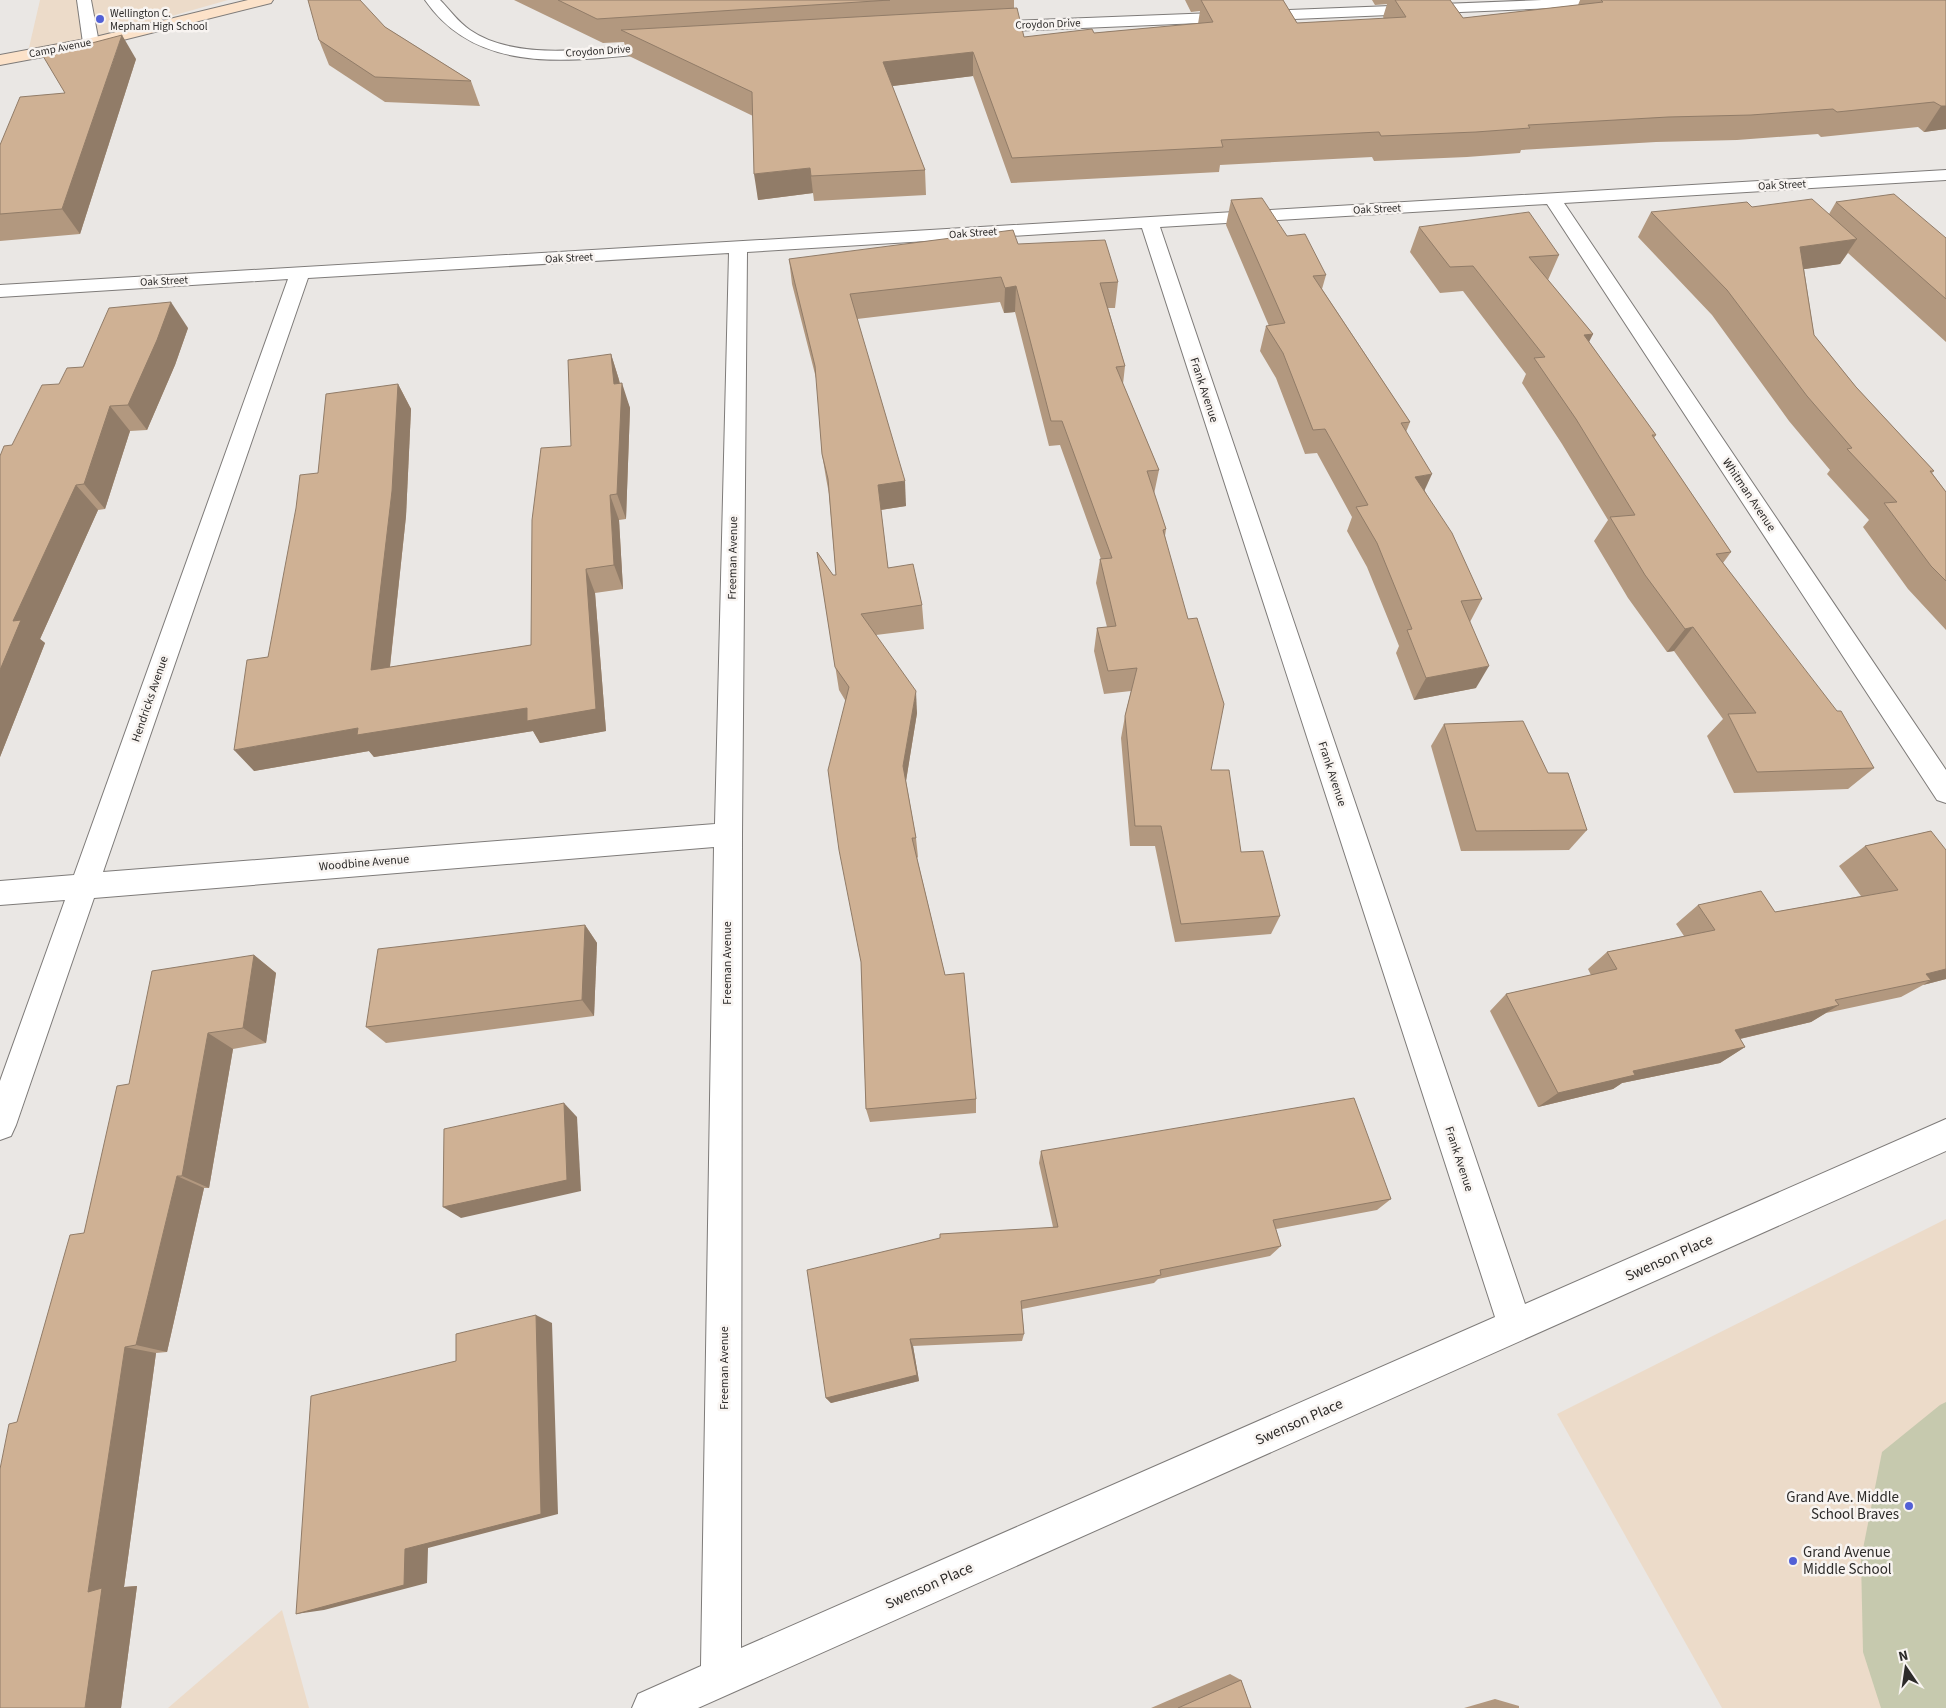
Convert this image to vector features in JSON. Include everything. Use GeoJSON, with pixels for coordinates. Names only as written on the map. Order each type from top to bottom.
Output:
{"type":"FeatureCollection","features":[{"type":"Feature","properties":{"kind":"street"},"geometry":{"type":"LineString","coordinates":[[84,0],[92,42]]}},
{"type":"Feature","properties":{"kind":"street","name":"Camp Avenue"},"geometry":{"type":"LineString","coordinates":[[0,60],[92,42],[266,0]]}},
{"type":"Feature","properties":{"kind":"street","name":"Croydon Drive"},"geometry":{"type":"LineString","coordinates":[[432,0],[468,36],[494,48],[534,54],[678,46]]}},
{"type":"Feature","properties":{"kind":"street","name":"Croydon Drive"},"geometry":{"type":"LineString","coordinates":[[966,27],[1103,14],[1652,0]]}},
{"type":"Feature","properties":{"kind":"street","name":"Oak Street"},"geometry":{"type":"LineString","coordinates":[[0,291],[1552,198],[1942,179]]}},
{"type":"Feature","properties":{"kind":"street","name":"Whitman Avenue"},"geometry":{"type":"LineString","coordinates":[[1552,198],[1946,792]]}},
{"type":"Feature","properties":{"kind":"street","name":"Frank Avenue"},"geometry":{"type":"LineString","coordinates":[[1149,222],[1515,1326]]}},
{"type":"Feature","properties":{"kind":"street","name":"Freeman Avenue"},"geometry":{"type":"LineString","coordinates":[[721,1678],[728,834],[738,248]]}},
{"type":"Feature","properties":{"kind":"street","name":"Hendricks Avenue"},"geometry":{"type":"LineString","coordinates":[[0,1125],[300,273]]}},
{"type":"Feature","properties":{"kind":"street","name":"Woodbine Avenue"},"geometry":{"type":"LineString","coordinates":[[0,893],[728,834]]}},
{"type":"Feature","properties":{"kind":"street","name":"Swenson Place"},"geometry":{"type":"LineString","coordinates":[[652,1708],[1946,1135]]}},
{"type":"Feature","properties":{"kind":"shaded area","name":"Wellington C. Mepham High School"},"geometry":{"type":"Polygon","coordinates":[[[40,0],[228,0],[98,37],[28,52],[40,0]]]}},
{"type":"Feature","properties":{"kind":"shaded area","name":"Grand Avenue Middle School"},"geometry":{"type":"Polygon","coordinates":[[[1946,1219],[1946,1708],[1722,1708],[1557,1414],[1946,1219]]]}},
{"type":"Feature","properties":{"kind":"shaded area"},"geometry":{"type":"Polygon","coordinates":[[[282,1610],[309,1708],[168,1708],[282,1610]]]}},
{"type":"Feature","properties":{"kind":"green space","name":"Grand Ave. Middle School Braves"},"geometry":{"type":"Polygon","coordinates":[[[1946,1402],[1946,1708],[1881,1708],[1863,1652],[1861,1559],[1882,1452],[1946,1402]]]}},
{"type":"Feature","properties":{"kind":"building"},"geometry":{"type":"Polygon","coordinates":[[[308,0],[360,0],[385,27],[471,81],[375,77],[319,40],[308,0]]]}},
{"type":"Feature","properties":{"kind":"building"},"geometry":{"type":"Polygon","coordinates":[[[558,0],[890,0],[597,19],[558,0]]]}},
{"type":"Feature","properties":{"kind":"building"},"geometry":{"type":"Polygon","coordinates":[[[1201,0],[1283,0],[1297,23],[1406,17],[1395,0],[1450,0],[1463,18],[1603,2],[1601,0],[1946,0],[1946,106],[1941,106],[1934,102],[1837,112],[1833,109],[1751,115],[1668,117],[1528,125],[1530,128],[1476,132],[1381,136],[1379,132],[1221,140],[1223,147],[1012,158],[973,52],[883,62],[925,170],[811,176],[810,168],[754,174],[752,92],[621,30],[1017,8],[1024,37],[1092,29],[1094,33],[1213,22],[1201,0]]]}},
{"type":"Feature","properties":{"kind":"building"},"geometry":{"type":"Polygon","coordinates":[[[122,35],[62,209],[0,214],[0,145],[20,97],[65,93],[43,56],[122,35]]]}},
{"type":"Feature","properties":{"kind":"building"},"geometry":{"type":"Polygon","coordinates":[[[1894,194],[1946,238],[1946,299],[1836,202],[1894,194]]]}},
{"type":"Feature","properties":{"kind":"building"},"geometry":{"type":"Polygon","coordinates":[[[1262,198],[1287,236],[1305,234],[1326,275],[1313,276],[1410,422],[1401,423],[1432,474],[1415,477],[1452,533],[1482,599],[1461,601],[1489,666],[1426,678],[1407,630],[1412,629],[1377,543],[1356,507],[1368,505],[1325,429],[1313,430],[1283,353],[1266,326],[1285,323],[1231,200],[1262,198]]]}},
{"type":"Feature","properties":{"kind":"building"},"geometry":{"type":"Polygon","coordinates":[[[1812,199],[1857,239],[1800,247],[1814,335],[1856,387],[1934,471],[1930,471],[1946,492],[1946,581],[1931,566],[1884,503],[1897,502],[1847,449],[1852,448],[1807,396],[1727,290],[1651,212],[1747,202],[1752,207],[1812,199]]]}},
{"type":"Feature","properties":{"kind":"building"},"geometry":{"type":"Polygon","coordinates":[[[1529,212],[1559,255],[1529,257],[1593,334],[1584,335],[1656,435],[1652,435],[1731,552],[1716,554],[1837,711],[1841,711],[1874,768],[1757,772],[1728,714],[1756,713],[1693,627],[1685,629],[1645,575],[1610,517],[1635,515],[1576,419],[1534,358],[1545,357],[1473,266],[1450,267],[1419,227],[1529,212]]]}},
{"type":"Feature","properties":{"kind":"building"},"geometry":{"type":"Polygon","coordinates":[[[1013,230],[1018,244],[1105,240],[1118,282],[1100,283],[1125,366],[1116,367],[1159,470],[1147,471],[1166,529],[1163,530],[1188,619],[1197,618],[1224,704],[1211,770],[1229,770],[1241,852],[1263,851],[1280,916],[1181,924],[1161,826],[1135,826],[1125,716],[1137,668],[1108,671],[1097,628],[1116,626],[1100,559],[1112,558],[1062,421],[1051,421],[1016,286],[1005,288],[1001,277],[850,294],[905,481],[878,485],[888,568],[913,564],[922,605],[861,614],[916,691],[903,766],[916,838],[912,838],[945,975],[964,973],[976,1099],[866,1109],[861,962],[839,850],[828,770],[849,687],[835,667],[817,552],[833,575],[836,575],[828,479],[822,454],[815,366],[789,259],[1013,230]]]}},
{"type":"Feature","properties":{"kind":"building"},"geometry":{"type":"Polygon","coordinates":[[[171,302],[157,340],[128,405],[110,406],[84,484],[76,485],[13,621],[21,620],[0,670],[0,456],[4,446],[12,445],[42,385],[59,384],[67,368],[83,367],[109,308],[171,302]]]}},
{"type":"Feature","properties":{"kind":"building"},"geometry":{"type":"Polygon","coordinates":[[[611,354],[614,384],[622,383],[617,494],[610,495],[614,565],[586,569],[596,709],[527,721],[527,708],[357,735],[358,728],[234,750],[247,660],[268,657],[296,508],[300,475],[318,473],[326,394],[398,384],[392,491],[371,670],[531,645],[532,520],[541,448],[571,446],[568,360],[611,354]]]}},
{"type":"Feature","properties":{"kind":"building"},"geometry":{"type":"Polygon","coordinates":[[[1523,721],[1548,773],[1568,773],[1587,830],[1476,831],[1444,724],[1523,721]]]}},
{"type":"Feature","properties":{"kind":"building"},"geometry":{"type":"Polygon","coordinates":[[[1931,831],[1946,850],[1946,969],[1926,974],[1931,980],[1835,1000],[1839,1005],[1735,1030],[1745,1047],[1633,1071],[1635,1075],[1558,1093],[1506,994],[1617,969],[1607,952],[1715,930],[1698,905],[1761,891],[1775,912],[1898,890],[1865,846],[1931,831]]]}},
{"type":"Feature","properties":{"kind":"building"},"geometry":{"type":"Polygon","coordinates":[[[585,925],[582,1000],[366,1027],[378,949],[585,925]]]}},
{"type":"Feature","properties":{"kind":"building"},"geometry":{"type":"Polygon","coordinates":[[[254,955],[243,1028],[208,1033],[182,1176],[177,1176],[136,1345],[125,1347],[88,1592],[102,1588],[85,1708],[0,1708],[0,1469],[9,1424],[17,1422],[70,1235],[84,1233],[117,1086],[129,1084],[152,971],[254,955]]]}},
{"type":"Feature","properties":{"kind":"building"},"geometry":{"type":"Polygon","coordinates":[[[1354,1098],[1391,1199],[1273,1220],[1281,1246],[1160,1270],[1161,1275],[1021,1301],[1024,1334],[910,1339],[917,1375],[826,1398],[807,1270],[940,1238],[940,1234],[1058,1227],[1041,1151],[1354,1098]]]}},
{"type":"Feature","properties":{"kind":"building"},"geometry":{"type":"Polygon","coordinates":[[[564,1103],[567,1180],[443,1207],[444,1129],[564,1103]]]}},
{"type":"Feature","properties":{"kind":"building"},"geometry":{"type":"Polygon","coordinates":[[[536,1315],[541,1514],[405,1549],[404,1585],[296,1614],[311,1396],[456,1361],[456,1334],[536,1315]]]}},
{"type":"Feature","properties":{"kind":"building"},"geometry":{"type":"Polygon","coordinates":[[[1241,1680],[1251,1708],[1178,1708],[1241,1680]]]}},
{"type":"Feature","properties":{"kind":"place","name":"Wellington C. Mepham High School"},"geometry":{"type":"Point","coordinates":[100,19]}},
{"type":"Feature","properties":{"kind":"place","name":"Grand Ave. Middle School Braves"},"geometry":{"type":"Point","coordinates":[1909,1506]}},
{"type":"Feature","properties":{"kind":"place","name":"Grand Avenue Middle School"},"geometry":{"type":"Point","coordinates":[1793,1561]}}]}
